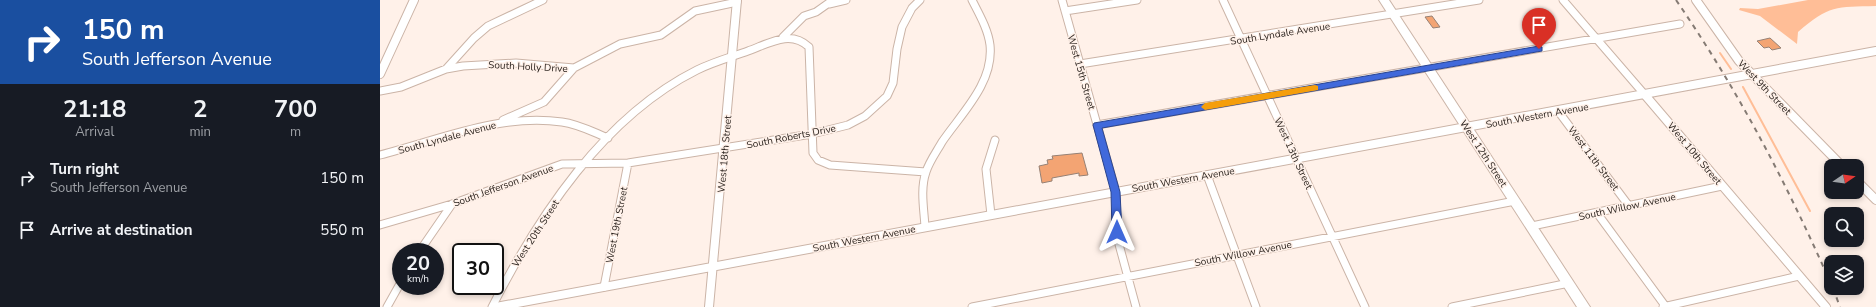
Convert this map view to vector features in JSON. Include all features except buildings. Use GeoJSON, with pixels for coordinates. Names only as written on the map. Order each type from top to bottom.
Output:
{"type":"FeatureCollection","features":[{"type":"Feature","properties":{"kind":"main road","name":"West 12th Street"},"geometry":{"type":"LineString","coordinates":[[1384,0],[1584,307]]}},
{"type":"Feature","properties":{"kind":"street"},"geometry":{"type":"LineString","coordinates":[[380,74],[414,0]]}},
{"type":"Feature","properties":{"kind":"street"},"geometry":{"type":"LineString","coordinates":[[446,69],[474,38],[488,26],[543,0]]}},
{"type":"Feature","properties":{"kind":"street"},"geometry":{"type":"LineString","coordinates":[[585,164],[608,138],[645,105],[677,82],[708,65],[782,37],[804,16],[816,12],[831,2],[846,0]]}},
{"type":"Feature","properties":{"kind":"street","name":"South Roberts Drive"},"geometry":{"type":"LineString","coordinates":[[724,148],[812,134],[848,125],[858,121],[872,111],[886,96],[893,82],[902,26],[907,15],[920,0]]}},
{"type":"Feature","properties":{"kind":"street"},"geometry":{"type":"LineString","coordinates":[[925,227],[923,201],[926,172],[946,136],[982,87],[990,60],[991,48],[988,28],[972,0]]}},
{"type":"Feature","properties":{"kind":"street","name":"West 15th Street"},"geometry":{"type":"LineString","coordinates":[[1062,0],[1116,192],[1117,237],[1136,307]]}},
{"type":"Feature","properties":{"kind":"street"},"geometry":{"type":"LineString","coordinates":[[1065,11],[1137,0]]}},
{"type":"Feature","properties":{"kind":"street","name":"West 13th Street"},"geometry":{"type":"LineString","coordinates":[[1223,0],[1364,307]]}},
{"type":"Feature","properties":{"kind":"street","name":"South Lyndale Avenue"},"geometry":{"type":"LineString","coordinates":[[1080,64],[1479,0]]}},
{"type":"Feature","properties":{"kind":"street","name":"West 10th Street"},"geometry":{"type":"LineString","coordinates":[[1563,0],[1826,307]]}},
{"type":"Feature","properties":{"kind":"street","name":"West 9th Street"},"geometry":{"type":"LineString","coordinates":[[1696,0],[1739,61],[1835,159]]}},
{"type":"Feature","properties":{"kind":"street","name":"South Holly Drive"},"geometry":{"type":"LineString","coordinates":[[380,91],[401,87],[446,69],[492,63],[516,63],[574,68],[620,44],[661,35],[695,11],[737,1]]}},
{"type":"Feature","properties":{"kind":"street","name":"West 18th Street"},"geometry":{"type":"LineString","coordinates":[[709,307],[737,1]]}},
{"type":"Feature","properties":{"kind":"street"},"geometry":{"type":"LineString","coordinates":[[1097,125],[1680,24]]}},
{"type":"Feature","properties":{"kind":"street"},"geometry":{"type":"LineString","coordinates":[[782,37],[799,39],[810,47],[813,153],[818,160],[830,165],[926,172]]}},
{"type":"Feature","properties":{"kind":"street","name":"South Western Avenue"},"geometry":{"type":"LineString","coordinates":[[496,307],[1296,158],[1645,95],[1876,50]]}},
{"type":"Feature","properties":{"kind":"street"},"geometry":{"type":"LineString","coordinates":[[497,123],[538,106],[553,93],[574,68]]}},
{"type":"Feature","properties":{"kind":"street","name":"West 11th Street"},"geometry":{"type":"LineString","coordinates":[[1558,111],[1629,206]]}},
{"type":"Feature","properties":{"kind":"street","name":"South Lyndale Avenue"},"geometry":{"type":"LineString","coordinates":[[380,155],[497,123],[538,120],[563,122],[588,129],[608,138]]}},
{"type":"Feature","properties":{"kind":"street"},"geometry":{"type":"LineString","coordinates":[[991,215],[986,168],[995,140]]}},
{"type":"Feature","properties":{"kind":"street","name":"South Jefferson Avenue"},"geometry":{"type":"LineString","coordinates":[[380,225],[452,204],[562,164],[628,163],[724,148]]}},
{"type":"Feature","properties":{"kind":"street","name":"West 19th Street"},"geometry":{"type":"LineString","coordinates":[[604,287],[628,163]]}},
{"type":"Feature","properties":{"kind":"street","name":"West 20th Street"},"geometry":{"type":"LineString","coordinates":[[492,307],[506,277],[531,235],[585,164]]}},
{"type":"Feature","properties":{"kind":"street"},"geometry":{"type":"LineString","coordinates":[[1207,175],[1256,307]]}},
{"type":"Feature","properties":{"kind":"street","name":"South Willow Avenue"},"geometry":{"type":"LineString","coordinates":[[1532,226],[1722,186]]}},
{"type":"Feature","properties":{"kind":"street"},"geometry":{"type":"LineString","coordinates":[[1864,188],[1876,200]]}},
{"type":"Feature","properties":{"kind":"street","name":"South Willow Avenue"},"geometry":{"type":"LineString","coordinates":[[972,307],[1236,254],[1515,201]]}},
{"type":"Feature","properties":{"kind":"street"},"geometry":{"type":"LineString","coordinates":[[425,243],[452,204]]}},
{"type":"Feature","properties":{"kind":"street"},"geometry":{"type":"LineString","coordinates":[[1597,213],[1665,307],[1799,276]]}},
{"type":"Feature","properties":{"kind":"street"},"geometry":{"type":"LineString","coordinates":[[1452,307],[1474,305],[1569,283]]}},
{"type":"Feature","properties":{"kind":"street"},"geometry":{"type":"LineString","coordinates":[[387,307],[394,295]]}},
{"type":"Feature","properties":{"kind":"shaded area"},"geometry":{"type":"Polygon","coordinates":[[[1808,0],[1876,0],[1876,6],[1842,8],[1826,12],[1798,32],[1797,44],[1760,16],[1739,10],[1740,8],[1758,9],[1808,0]]]}},
{"type":"Feature","properties":{"kind":"waterway"},"geometry":{"type":"LineString","coordinates":[[1720,53],[1731,69]]}},
{"type":"Feature","properties":{"kind":"waterway"},"geometry":{"type":"LineString","coordinates":[[1743,87],[1810,211]]}},
{"type":"Feature","properties":{"kind":"railway"},"geometry":{"type":"LineString","coordinates":[[1676,0],[1699,34],[1741,103],[1779,174],[1824,269]]}},
{"type":"Feature","properties":{"kind":"railway"},"geometry":{"type":"LineString","coordinates":[[1836,295],[1840,307]]}},
{"type":"Feature","properties":{"kind":"slow traffic"},"geometry":{"type":"LineString","coordinates":[[1205,107],[1315,88]]}},
{"type":"Feature","properties":{"kind":"route"},"geometry":{"type":"LineString","coordinates":[[1117,232],[1116,192],[1097,125],[1539,49]]}}]}
